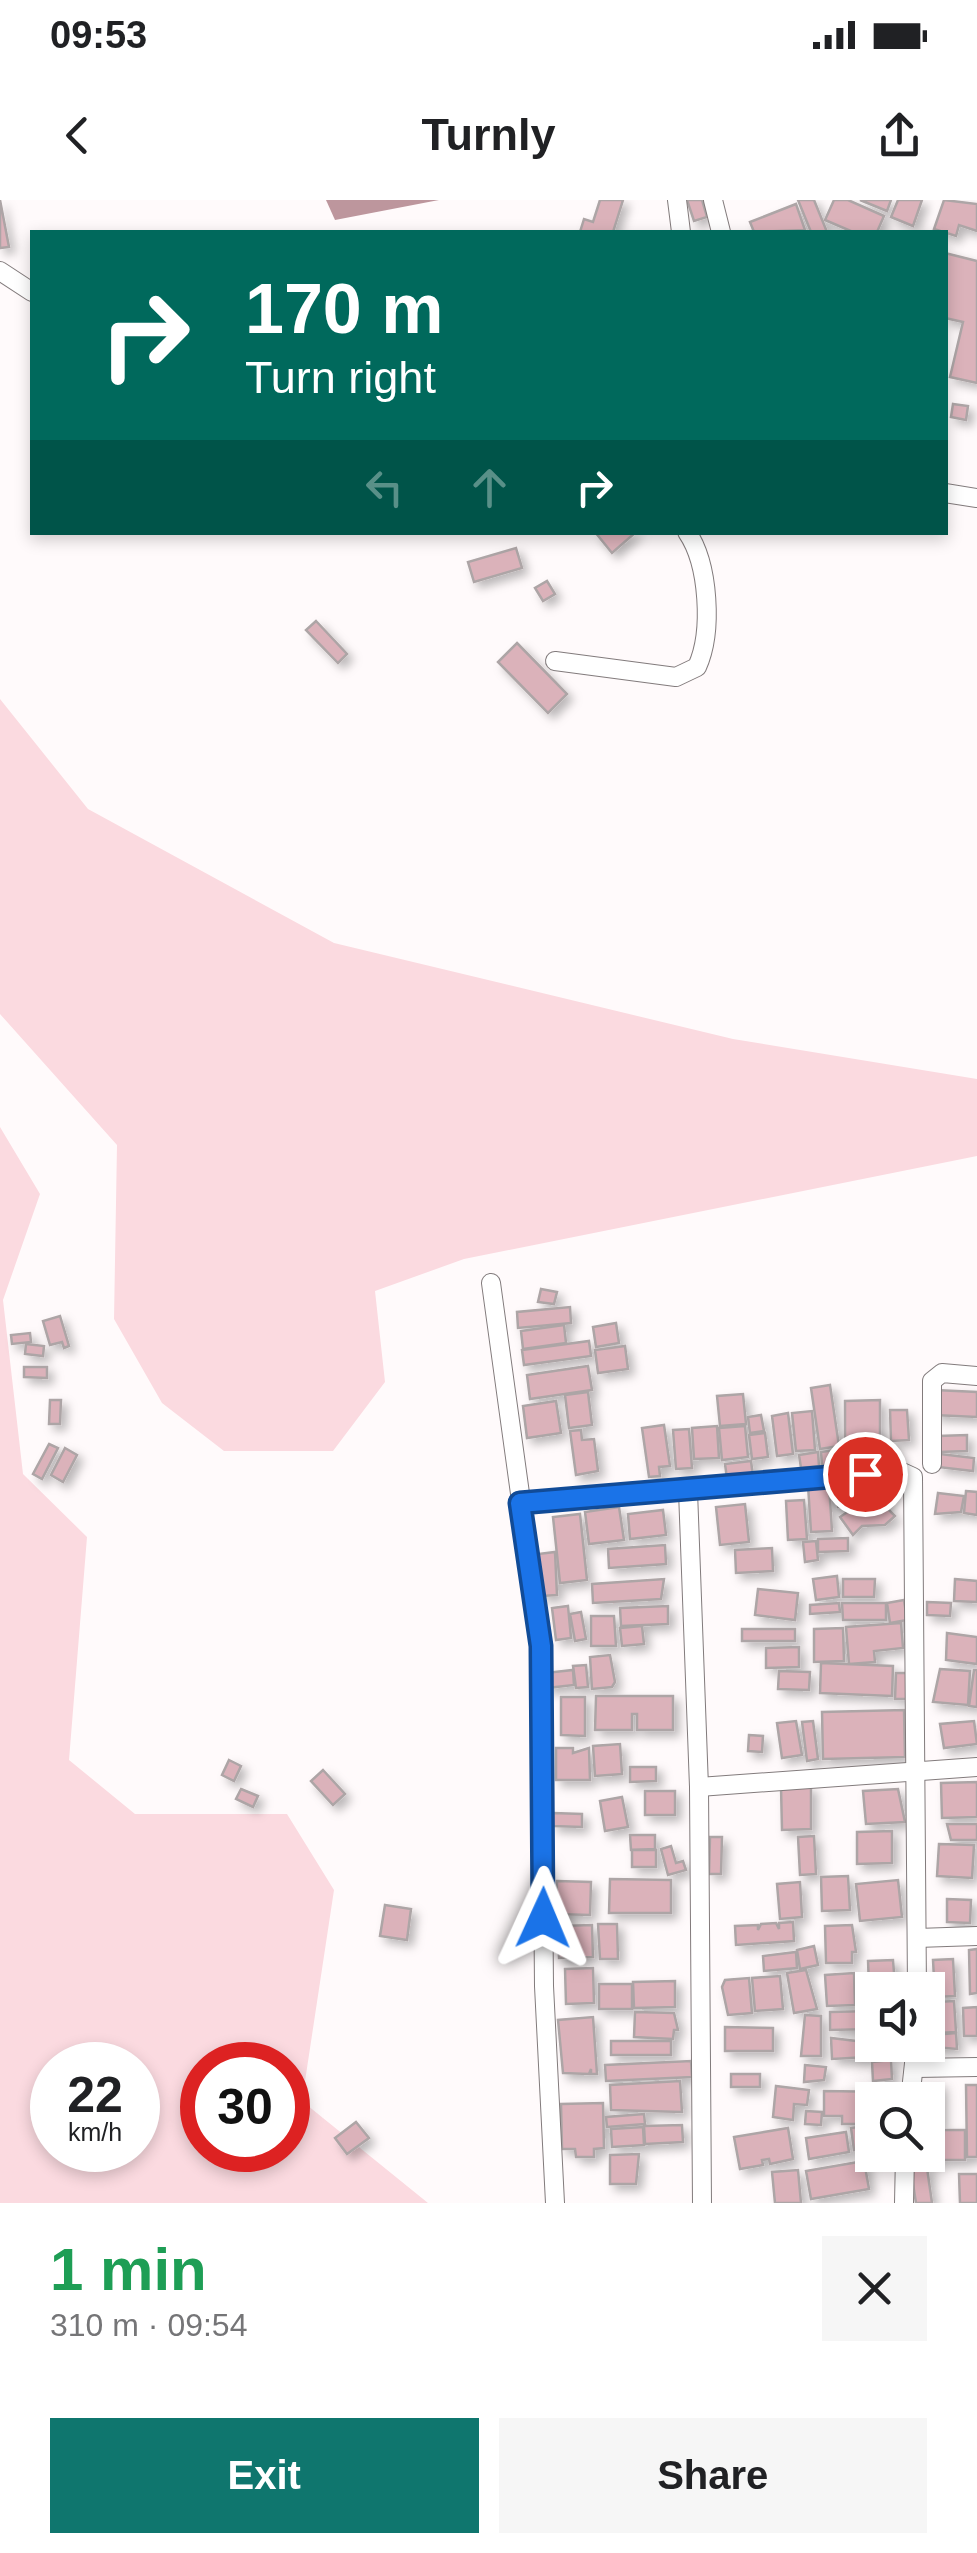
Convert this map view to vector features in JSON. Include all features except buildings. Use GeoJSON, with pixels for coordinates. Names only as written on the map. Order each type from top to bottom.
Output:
{"type":"FeatureCollection","features":[{"type":"Feature","properties":{"kind":"street"},"geometry":{"type":"LineString","coordinates":[[677,200],[681,230]]}},
{"type":"Feature","properties":{"kind":"street"},"geometry":{"type":"LineString","coordinates":[[713,200],[720,230]]}},
{"type":"Feature","properties":{"kind":"street"},"geometry":{"type":"LineString","coordinates":[[0,272],[30,291]]}},
{"type":"Feature","properties":{"kind":"street"},"geometry":{"type":"LineString","coordinates":[[948,493],[977,498]]}},
{"type":"Feature","properties":{"kind":"street"},"geometry":{"type":"LineString","coordinates":[[556,662],[676,677],[697,667],[705,650],[703,585],[700,557],[689,535]]}},
{"type":"Feature","properties":{"kind":"street"},"geometry":{"type":"LineString","coordinates":[[491,1283],[541,1646],[544,1986],[556,2203]]}},
{"type":"Feature","properties":{"kind":"street"},"geometry":{"type":"LineString","coordinates":[[932,1464],[932,1381],[942,1373],[977,1376]]}},
{"type":"Feature","properties":{"kind":"street"},"geometry":{"type":"LineString","coordinates":[[520,1503],[688,1492],[900,1471],[913,1477],[916,1972]]}},
{"type":"Feature","properties":{"kind":"street"},"geometry":{"type":"LineString","coordinates":[[688,1492],[699,1787],[702,2203]]}},
{"type":"Feature","properties":{"kind":"street"},"geometry":{"type":"LineString","coordinates":[[699,1787],[977,1767]]}},
{"type":"Feature","properties":{"kind":"street"},"geometry":{"type":"LineString","coordinates":[[917,1938],[977,1936]]}},
{"type":"Feature","properties":{"kind":"street"},"geometry":{"type":"LineString","coordinates":[[913,2082],[916,2062]]}},
{"type":"Feature","properties":{"kind":"street"},"geometry":{"type":"LineString","coordinates":[[916,2068],[977,2068]]}},
{"type":"Feature","properties":{"kind":"street"},"geometry":{"type":"LineString","coordinates":[[904,2203],[905,2172]]}},
{"type":"Feature","properties":{"kind":"shaded area"},"geometry":{"type":"Polygon","coordinates":[[[326,200],[439,200],[335,220],[326,200]]]}},
{"type":"Feature","properties":{"kind":"shaded area"},"geometry":{"type":"Polygon","coordinates":[[[0,699],[88,809],[334,943],[733,1039],[977,1079],[977,1156],[464,1259],[375,1291],[385,1382],[333,1451],[224,1451],[162,1403],[114,1319],[117,1145],[0,1014],[0,699]]]}},
{"type":"Feature","properties":{"kind":"shaded area"},"geometry":{"type":"Polygon","coordinates":[[[0,1127],[40,1194],[3,1300],[23,1474],[87,1537],[69,1760],[135,1814],[287,1814],[334,1890],[310,2048],[310,2042],[180,2042],[180,2172],[310,2172],[310,2107],[428,2203],[0,2203],[0,1127]]]}},
{"type":"Feature","properties":{"kind":"route"},"geometry":{"type":"LineString","coordinates":[[543,1918],[545,1780],[541,1646],[520,1503],[688,1492],[865,1474]]}}]}
